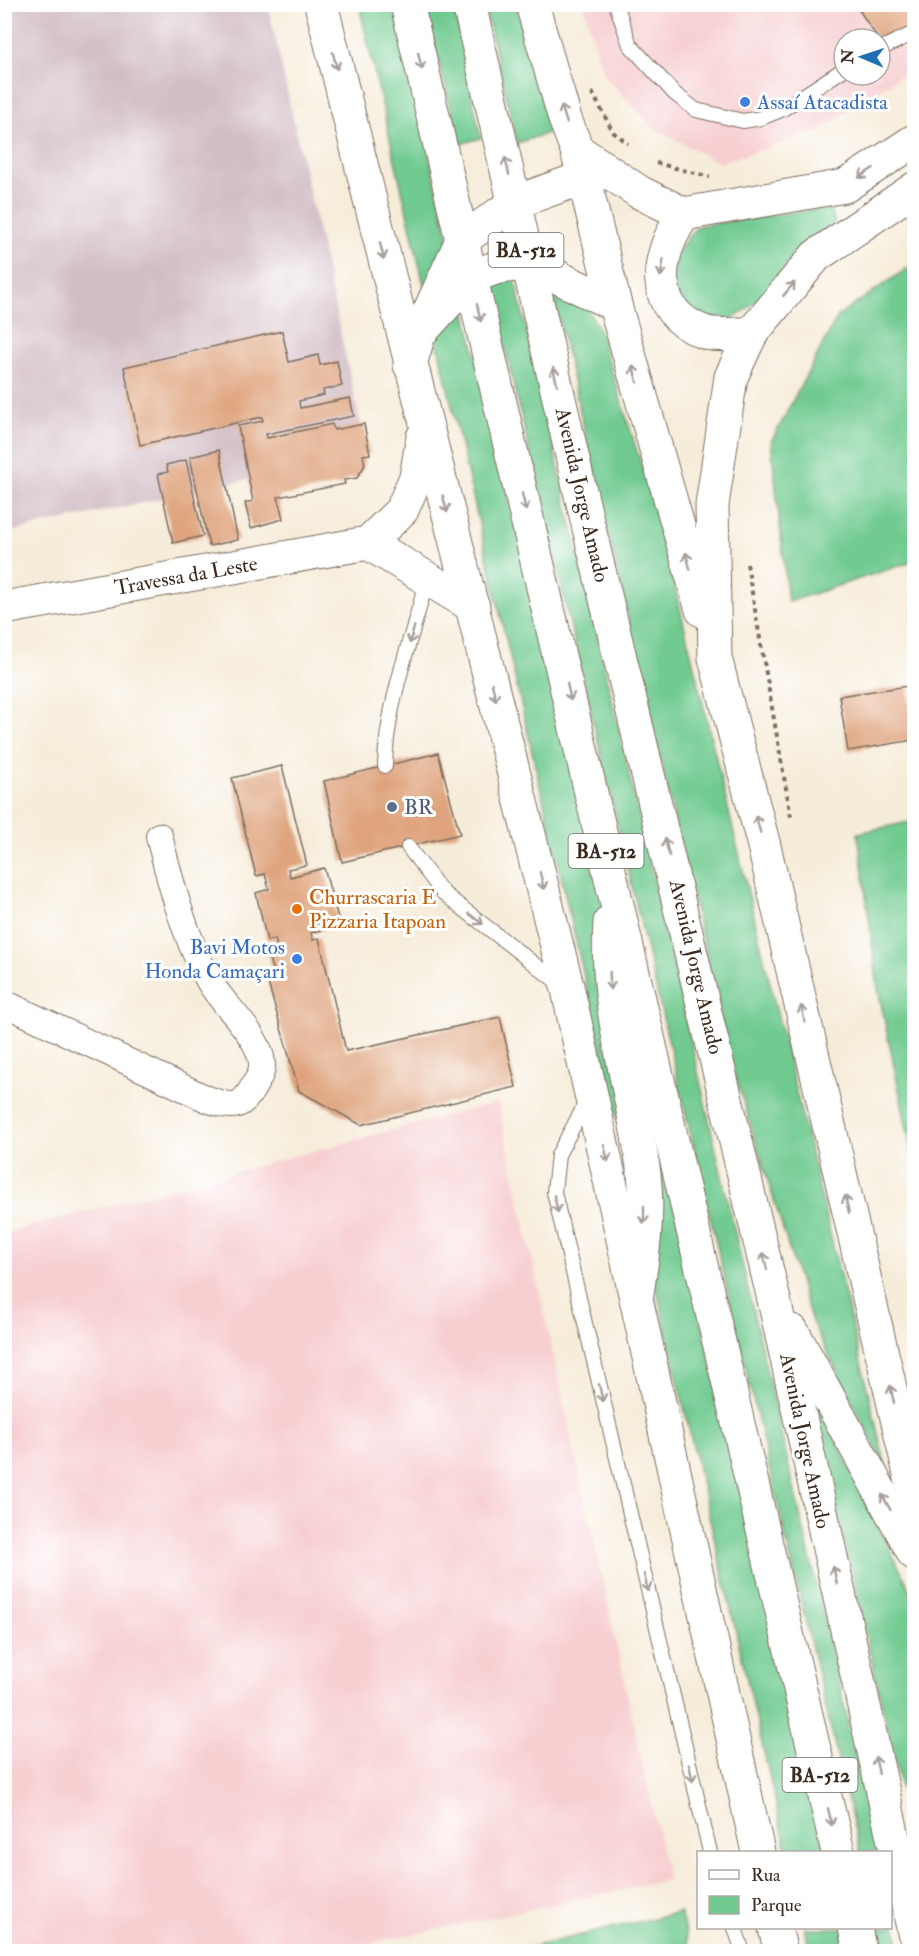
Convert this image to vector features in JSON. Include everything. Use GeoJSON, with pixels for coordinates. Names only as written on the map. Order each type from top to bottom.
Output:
{"type":"FeatureCollection","features":[{"type":"Feature","properties":{"kind":"street"},"geometry":{"type":"LineString","coordinates":[[321,4],[414,349],[425,427],[473,606],[592,1091],[758,1851]]}},
{"type":"Feature","properties":{"kind":"street","name":"BA-512"},"geometry":{"type":"LineString","coordinates":[[407,4],[838,1851]]}},
{"type":"Feature","properties":{"kind":"street","name":"Avenida Jorge Amado"},"geometry":{"type":"LineString","coordinates":[[469,4],[581,495],[774,1300],[915,1932]]}},
{"type":"Feature","properties":{"kind":"street"},"geometry":{"type":"LineString","coordinates":[[532,4],[565,119],[590,166],[615,305],[715,658],[764,846],[915,1491]]}},
{"type":"Feature","properties":{"kind":"street"},"geometry":{"type":"LineString","coordinates":[[590,166],[684,214],[845,186],[915,141]]}},
{"type":"Feature","properties":{"kind":"street"},"geometry":{"type":"LineString","coordinates":[[414,349],[462,240],[516,202],[590,166]]}},
{"type":"Feature","properties":{"kind":"street"},"geometry":{"type":"LineString","coordinates":[[715,658],[712,505],[730,377],[751,334],[816,256],[915,189]]}},
{"type":"Feature","properties":{"kind":"street"},"geometry":{"type":"LineString","coordinates":[[684,214],[670,234],[660,274],[663,295],[682,321],[707,333],[751,334]]}},
{"type":"Feature","properties":{"kind":"street"},"geometry":{"type":"LineString","coordinates":[[414,349],[471,277],[495,268],[529,263],[615,305]]}},
{"type":"Feature","properties":{"kind":"street"},"geometry":{"type":"LineString","coordinates":[[425,427],[416,477],[402,510],[368,543],[473,606]]}},
{"type":"Feature","properties":{"kind":"street","name":"Travessa da Leste"},"geometry":{"type":"LineString","coordinates":[[5,606],[368,543]]}},
{"type":"Feature","properties":{"kind":"street"},"geometry":{"type":"LineString","coordinates":[[4,1003],[207,1099],[228,1106],[247,1100],[261,1073],[262,1063],[258,1048],[208,980],[174,896],[159,836]]}},
{"type":"Feature","properties":{"kind":"street"},"geometry":{"type":"LineString","coordinates":[[613,881],[609,946],[611,998],[645,1176],[644,1246],[637,1293]]}},
{"type":"Feature","properties":{"kind":"street"},"geometry":{"type":"LineString","coordinates":[[774,1300],[915,1553]]}},
{"type":"Feature","properties":{"kind":"street"},"geometry":{"type":"LineString","coordinates":[[775,1929],[781,1952]]}},
{"type":"Feature","properties":{"kind":"street"},"geometry":{"type":"LineString","coordinates":[[855,1929],[860,1952]]}},
{"type":"Feature","properties":{"kind":"lane"},"geometry":{"type":"LineString","coordinates":[[616,4],[630,45],[675,94],[696,110],[743,121],[761,118],[783,110],[832,77]]}},
{"type":"Feature","properties":{"kind":"lane"},"geometry":{"type":"LineString","coordinates":[[892,44],[915,33]]}},
{"type":"Feature","properties":{"kind":"lane"},"geometry":{"type":"LineString","coordinates":[[386,766],[386,745],[392,715],[427,579]]}},
{"type":"Feature","properties":{"kind":"lane"},"geometry":{"type":"LineString","coordinates":[[408,847],[443,893],[568,990]]}},
{"type":"Feature","properties":{"kind":"lane"},"geometry":{"type":"LineString","coordinates":[[592,1091],[558,1155],[554,1192],[710,1851]]}},
{"type":"Feature","properties":{"kind":"lane"},"geometry":{"type":"LineString","coordinates":[[735,1929],[743,1952]]}},
{"type":"Feature","properties":{"kind":"path"},"geometry":{"type":"LineString","coordinates":[[587,81],[613,132],[630,145]]}},
{"type":"Feature","properties":{"kind":"path"},"geometry":{"type":"LineString","coordinates":[[646,157],[655,163],[712,177]]}},
{"type":"Feature","properties":{"kind":"path"},"geometry":{"type":"LineString","coordinates":[[746,559],[793,825]]}},
{"type":"Feature","properties":{"kind":"shaded area"},"geometry":{"type":"Polygon","coordinates":[[[4,5],[268,5],[367,453],[5,533],[4,5]]]}},
{"type":"Feature","properties":{"kind":"shaded area","name":"Assaí Atacadista"},"geometry":{"type":"Polygon","coordinates":[[[584,5],[914,5],[914,67],[892,82],[892,27],[832,27],[832,87],[884,87],[815,133],[719,163],[652,127],[603,74],[584,5]]]}},
{"type":"Feature","properties":{"kind":"shaded area"},"geometry":{"type":"Polygon","coordinates":[[[498,1102],[668,1880],[335,1951],[5,1951],[5,1233],[498,1102]]]}},
{"type":"Feature","properties":{"kind":"green space"},"geometry":{"type":"Polygon","coordinates":[[[359,5],[394,5],[825,1851],[787,1851],[359,5]]]}},
{"type":"Feature","properties":{"kind":"green space"},"geometry":{"type":"Polygon","coordinates":[[[424,5],[453,5],[481,138],[460,144],[424,5]]]}},
{"type":"Feature","properties":{"kind":"green space"},"geometry":{"type":"Polygon","coordinates":[[[484,5],[516,5],[551,132],[517,143],[484,5]]]}},
{"type":"Feature","properties":{"kind":"green space"},"geometry":{"type":"Polygon","coordinates":[[[829,207],[835,222],[766,293],[738,315],[727,320],[707,318],[688,308],[674,292],[671,283],[671,266],[680,248],[698,226],[829,207]]]}},
{"type":"Feature","properties":{"kind":"green space"},"geometry":{"type":"Polygon","coordinates":[[[914,264],[914,561],[788,602],[771,442],[838,316],[914,264]]]}},
{"type":"Feature","properties":{"kind":"green space"},"geometry":{"type":"Polygon","coordinates":[[[514,276],[878,1851],[860,1851],[491,289],[514,276]]]}},
{"type":"Feature","properties":{"kind":"green space"},"geometry":{"type":"Polygon","coordinates":[[[552,290],[584,303],[598,327],[660,525],[887,1471],[812,1322],[730,1059],[552,290]]]}},
{"type":"Feature","properties":{"kind":"green space"},"geometry":{"type":"Polygon","coordinates":[[[914,821],[914,1162],[878,989],[858,833],[914,821]]]}},
{"type":"Feature","properties":{"kind":"green space"},"geometry":{"type":"Polygon","coordinates":[[[807,1381],[914,1598],[914,1843],[807,1381]]]}},
{"type":"Feature","properties":{"kind":"green space"},"geometry":{"type":"Polygon","coordinates":[[[892,1910],[901,1951],[884,1951],[878,1929],[892,1929],[892,1910]]]}},
{"type":"Feature","properties":{"kind":"green space"},"geometry":{"type":"Polygon","coordinates":[[[680,1912],[690,1951],[514,1951],[680,1912]]]}},
{"type":"Feature","properties":{"kind":"green space"},"geometry":{"type":"Polygon","coordinates":[[[805,1929],[842,1929],[848,1951],[810,1951],[805,1929]]]}},
{"type":"Feature","properties":{"kind":"building","name":"Assaí Atacadista"},"geometry":{"type":"Polygon","coordinates":[[[855,4],[914,4],[914,24],[892,40],[892,27],[870,27],[855,4]]]}},
{"type":"Feature","properties":{"kind":"building"},"geometry":{"type":"Polygon","coordinates":[[[282,331],[289,362],[318,355],[320,365],[337,361],[342,386],[323,390],[324,395],[299,401],[300,408],[350,398],[354,416],[266,434],[267,438],[332,424],[334,430],[364,424],[370,454],[363,455],[365,465],[357,478],[344,480],[345,484],[278,497],[283,519],[251,528],[245,503],[253,501],[238,426],[263,421],[262,417],[140,445],[124,367],[282,331]]]}},
{"type":"Feature","properties":{"kind":"building"},"geometry":{"type":"Polygon","coordinates":[[[219,450],[238,540],[209,546],[190,457],[219,450]]]}},
{"type":"Feature","properties":{"kind":"building"},"geometry":{"type":"Polygon","coordinates":[[[186,460],[203,536],[173,543],[158,474],[168,472],[166,465],[186,460]]]}},
{"type":"Feature","properties":{"kind":"building"},"geometry":{"type":"Polygon","coordinates":[[[908,686],[914,740],[848,751],[839,696],[908,686]]]}},
{"type":"Feature","properties":{"kind":"building","name":"BR"},"geometry":{"type":"Polygon","coordinates":[[[438,753],[460,834],[342,862],[324,781],[438,753]]]}},
{"type":"Feature","properties":{"kind":"building"},"geometry":{"type":"Polygon","coordinates":[[[282,766],[307,865],[288,869],[290,877],[324,868],[340,925],[311,933],[313,940],[319,938],[346,1051],[500,1017],[516,1087],[361,1125],[299,1091],[268,983],[275,981],[267,950],[277,947],[275,939],[267,941],[256,893],[269,889],[265,874],[256,876],[232,778],[282,766]]]}},
{"type":"Feature","properties":{"kind":"place","name":"Assaí Atacadista"},"geometry":{"type":"Point","coordinates":[745,102]}},
{"type":"Feature","properties":{"kind":"place","name":"BR"},"geometry":{"type":"Point","coordinates":[392,807]}},
{"type":"Feature","properties":{"kind":"place","name":"Churrascaria E Pizzaria Itapoan"},"geometry":{"type":"Point","coordinates":[297,909]}},
{"type":"Feature","properties":{"kind":"place","name":"Bavi Motos Honda Camaçari"},"geometry":{"type":"Point","coordinates":[297,959]}}]}
